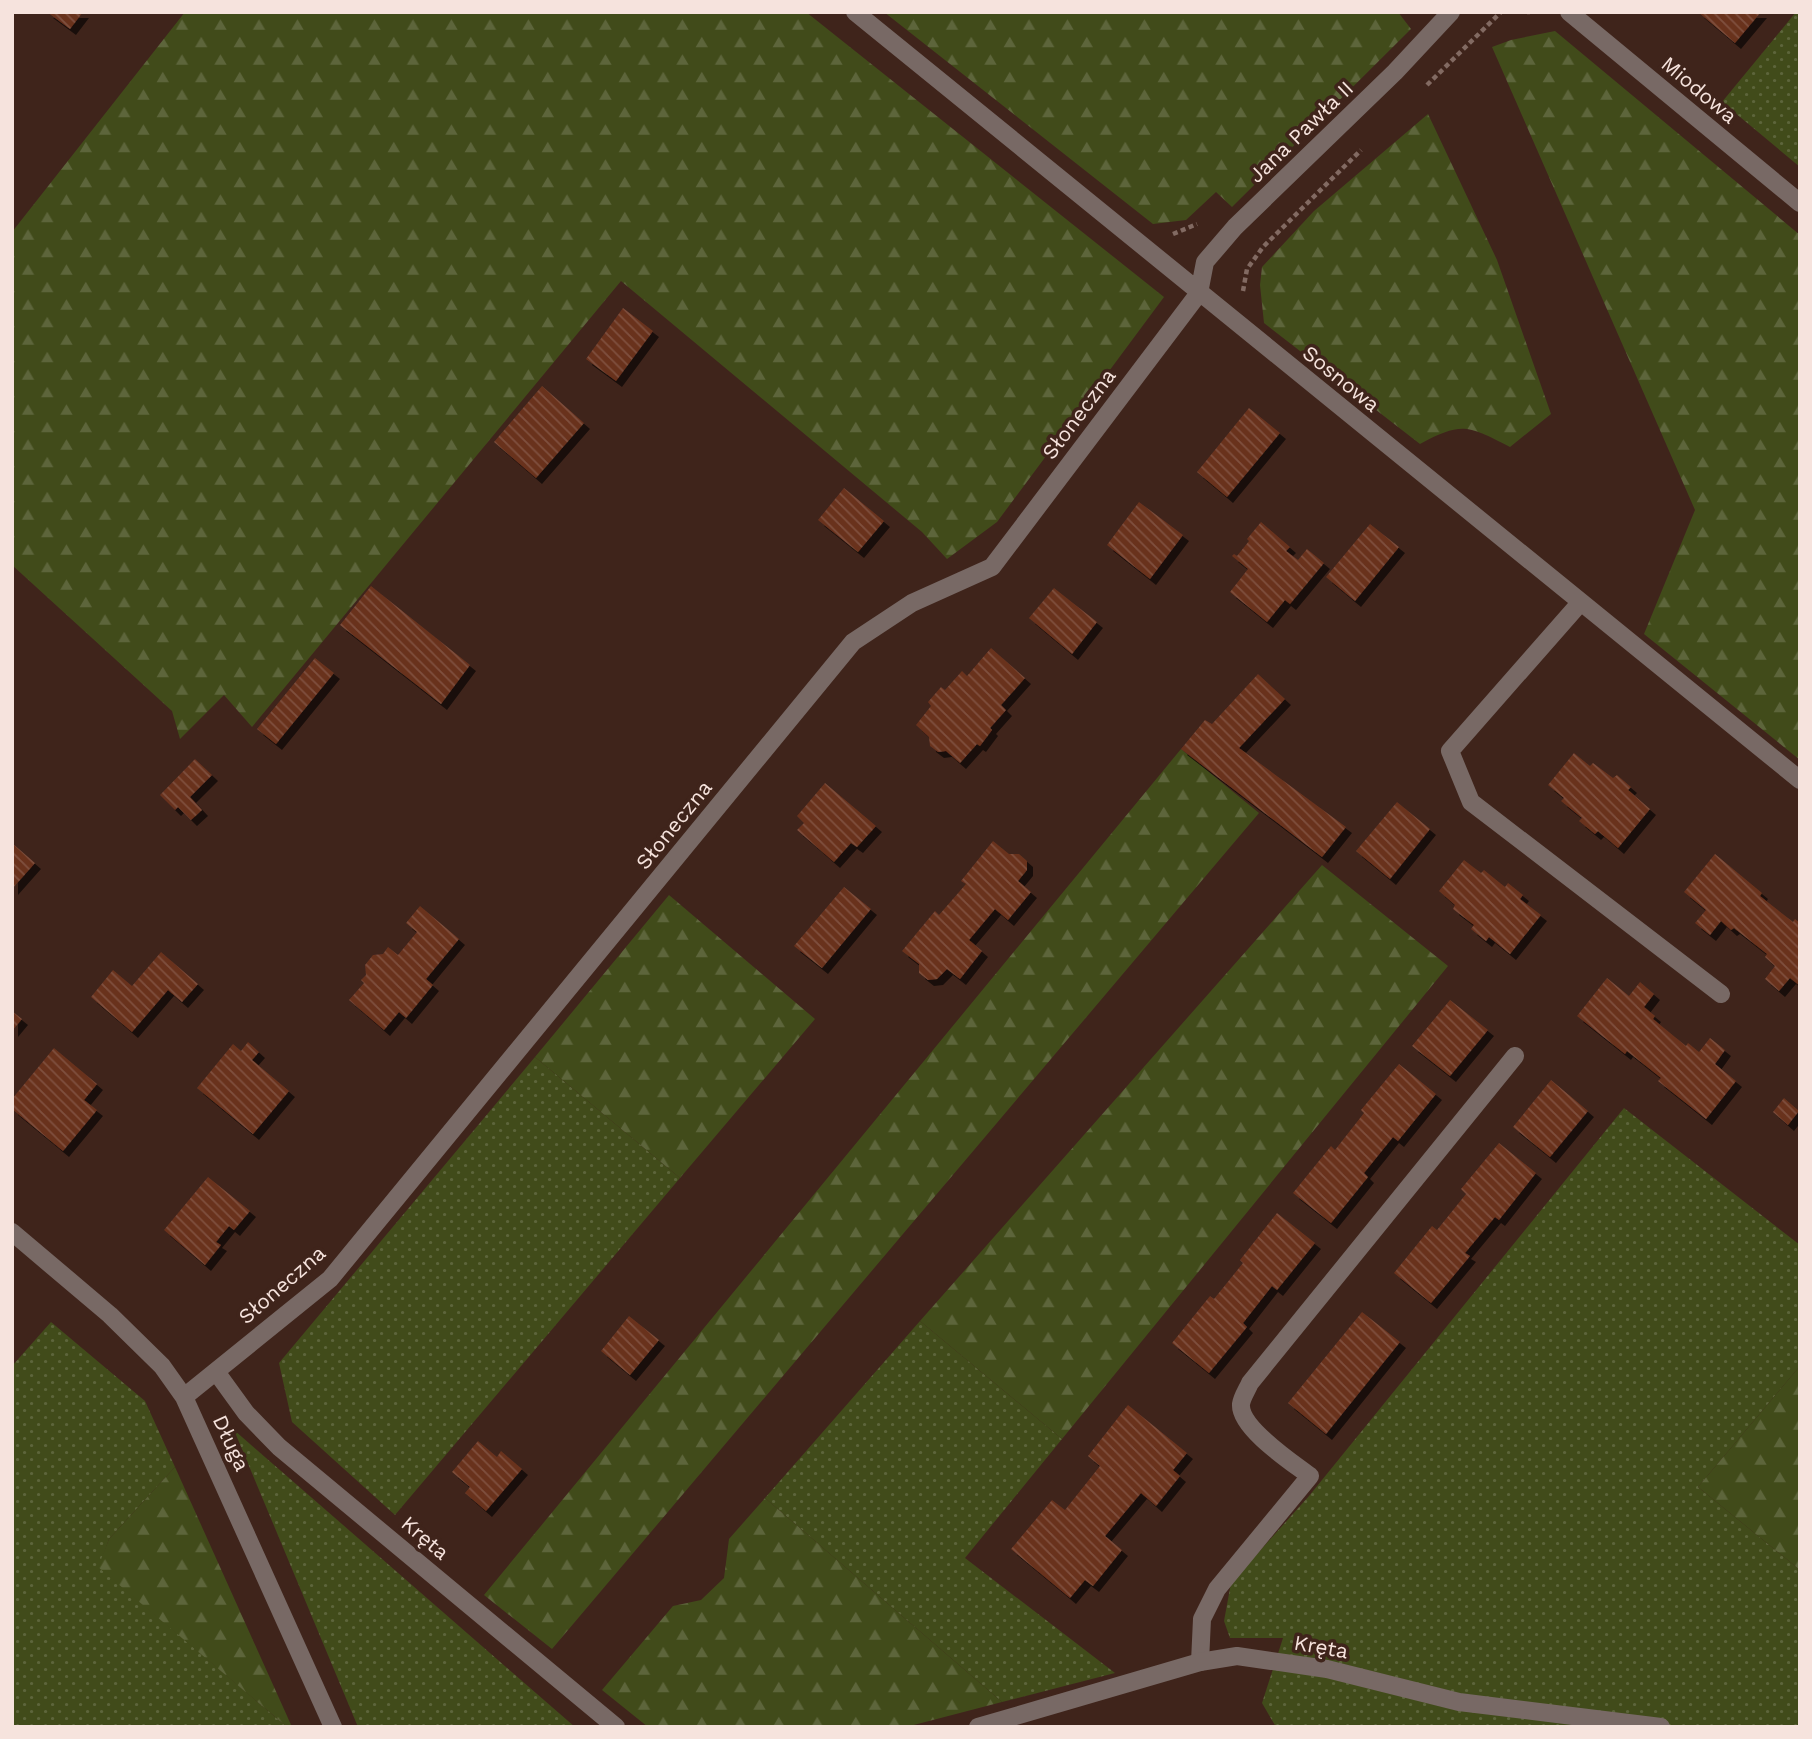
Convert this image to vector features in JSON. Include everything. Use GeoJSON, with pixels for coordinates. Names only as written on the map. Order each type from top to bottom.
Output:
{"type":"FeatureCollection","features":[{"type":"Feature","properties":{"kind":"street","name":"Sosnowa"},"geometry":{"type":"LineString","coordinates":[[855,12],[1800,780]]}},
{"type":"Feature","properties":{"kind":"street","name":"Jana Pawła II"},"geometry":{"type":"LineString","coordinates":[[1199,293],[1205,262],[1235,227],[1395,72],[1451,12]]}},
{"type":"Feature","properties":{"kind":"street","name":"Miodowa"},"geometry":{"type":"LineString","coordinates":[[1569,12],[1800,203]]}},
{"type":"Feature","properties":{"kind":"street","name":"Słoneczna"},"geometry":{"type":"LineString","coordinates":[[184,1397],[330,1279],[853,642],[912,603],[992,567],[1199,293]]}},
{"type":"Feature","properties":{"kind":"street"},"geometry":{"type":"LineString","coordinates":[[1580,603],[1450,751],[1471,802],[1721,994]]}},
{"type":"Feature","properties":{"kind":"street"},"geometry":{"type":"LineString","coordinates":[[1200,1662],[1202,1619],[1217,1589],[1310,1476],[1263,1439],[1246,1420],[1241,1402],[1250,1383],[1515,1056]]}},
{"type":"Feature","properties":{"kind":"street","name":"Długa"},"geometry":{"type":"LineString","coordinates":[[12,1232],[119,1324],[162,1366],[184,1397],[333,1727]]}},
{"type":"Feature","properties":{"kind":"street","name":"Kręta"},"geometry":{"type":"LineString","coordinates":[[217,1373],[246,1413],[279,1447],[616,1727]]}},
{"type":"Feature","properties":{"kind":"street","name":"Kręta"},"geometry":{"type":"LineString","coordinates":[[978,1727],[1200,1662],[1237,1656],[1327,1670],[1459,1702],[1661,1727]]}},
{"type":"Feature","properties":{"kind":"path"},"geometry":{"type":"LineString","coordinates":[[1227,315],[1242,295],[1247,269],[1263,247]]}},
{"type":"Feature","properties":{"kind":"green space"},"geometry":{"type":"Polygon","coordinates":[[[185,12],[806,12],[1164,297],[997,522],[947,559],[922,532],[621,281],[252,727],[224,695],[180,739],[172,711],[12,565],[12,232],[185,12]]]}},
{"type":"Feature","properties":{"kind":"green space"},"geometry":{"type":"Polygon","coordinates":[[[884,12],[1398,12],[1411,29],[1232,207],[1216,192],[1186,220],[1153,224],[884,12]]]}},
{"type":"Feature","properties":{"kind":"green space"},"geometry":{"type":"Polygon","coordinates":[[[1796,12],[1800,12],[1800,167],[1722,102],[1796,12]]]}},
{"type":"Feature","properties":{"kind":"green space"},"geometry":{"type":"Polygon","coordinates":[[[1555,31],[1800,235],[1800,760],[1644,634],[1695,510],[1492,47],[1511,40],[1555,31]]]}},
{"type":"Feature","properties":{"kind":"green space"},"geometry":{"type":"Polygon","coordinates":[[[1428,114],[1497,260],[1551,414],[1510,447],[1484,434],[1465,429],[1446,432],[1420,444],[1264,323],[1260,285],[1262,267],[1314,211],[1428,114]]]}},
{"type":"Feature","properties":{"kind":"green space"},"geometry":{"type":"Polygon","coordinates":[[[1181,749],[1259,813],[552,1649],[484,1595],[1181,749]]]}},
{"type":"Feature","properties":{"kind":"green space"},"geometry":{"type":"Polygon","coordinates":[[[1322,865],[1448,966],[1062,1439],[920,1321],[1322,865]]]}},
{"type":"Feature","properties":{"kind":"green space"},"geometry":{"type":"Polygon","coordinates":[[[669,895],[815,1019],[680,1178],[535,1057],[669,895]]]}},
{"type":"Feature","properties":{"kind":"green space"},"geometry":{"type":"Polygon","coordinates":[[[535,1057],[680,1178],[395,1515],[292,1422],[279,1363],[535,1057]]]}},
{"type":"Feature","properties":{"kind":"green space"},"geometry":{"type":"Polygon","coordinates":[[[1624,1108],[1800,1245],[1800,1366],[1698,1487],[1800,1570],[1800,1727],[1276,1727],[1262,1703],[1283,1638],[1230,1638],[1224,1621],[1231,1583],[1309,1496],[1624,1108]]]}},
{"type":"Feature","properties":{"kind":"green space"},"geometry":{"type":"Polygon","coordinates":[[[920,1321],[1062,1439],[965,1558],[1115,1673],[1002,1702],[765,1498],[920,1321]]]}},
{"type":"Feature","properties":{"kind":"green space"},"geometry":{"type":"Polygon","coordinates":[[[51,1322],[145,1401],[175,1467],[109,1539],[99,1567],[287,1727],[12,1727],[12,1366],[51,1322]]]}},
{"type":"Feature","properties":{"kind":"green space"},"geometry":{"type":"Polygon","coordinates":[[[1800,1366],[1800,1570],[1698,1487],[1800,1366]]]}},
{"type":"Feature","properties":{"kind":"green space"},"geometry":{"type":"Polygon","coordinates":[[[234,1430],[575,1727],[358,1727],[234,1430]]]}},
{"type":"Feature","properties":{"kind":"green space"},"geometry":{"type":"Polygon","coordinates":[[[175,1467],[292,1727],[287,1727],[98,1567],[109,1539],[175,1467]]]}},
{"type":"Feature","properties":{"kind":"green space"},"geometry":{"type":"Polygon","coordinates":[[[765,1498],[1002,1702],[906,1727],[648,1727],[602,1690],[673,1606],[701,1600],[724,1578],[729,1539],[765,1498]]]}},
{"type":"Feature","properties":{"kind":"building"},"geometry":{"type":"Polygon","coordinates":[[[47,12],[83,12],[70,29],[47,12]]]}},
{"type":"Feature","properties":{"kind":"building"},"geometry":{"type":"Polygon","coordinates":[[[1698,12],[1761,12],[1735,43],[1698,12]]]}},
{"type":"Feature","properties":{"kind":"building"},"geometry":{"type":"Polygon","coordinates":[[[623,308],[653,331],[616,381],[586,359],[623,308]]]}},
{"type":"Feature","properties":{"kind":"building"},"geometry":{"type":"Polygon","coordinates":[[[542,386],[584,423],[536,478],[494,442],[542,386]]]}},
{"type":"Feature","properties":{"kind":"building"},"geometry":{"type":"Polygon","coordinates":[[[1249,408],[1280,433],[1227,497],[1197,472],[1249,408]]]}},
{"type":"Feature","properties":{"kind":"building"},"geometry":{"type":"Polygon","coordinates":[[[844,488],[884,521],[858,552],[818,520],[844,488]]]}},
{"type":"Feature","properties":{"kind":"building"},"geometry":{"type":"Polygon","coordinates":[[[1139,502],[1183,535],[1150,579],[1107,545],[1139,502]]]}},
{"type":"Feature","properties":{"kind":"building"},"geometry":{"type":"Polygon","coordinates":[[[1261,522],[1290,547],[1286,551],[1298,560],[1307,549],[1324,563],[1290,604],[1285,600],[1267,622],[1230,592],[1248,569],[1232,556],[1237,556],[1261,522]]]}},
{"type":"Feature","properties":{"kind":"building"},"geometry":{"type":"Polygon","coordinates":[[[1370,524],[1399,547],[1355,601],[1326,577],[1370,524]]]}},
{"type":"Feature","properties":{"kind":"building"},"geometry":{"type":"Polygon","coordinates":[[[371,586],[470,665],[441,704],[340,625],[371,586]]]}},
{"type":"Feature","properties":{"kind":"building"},"geometry":{"type":"Polygon","coordinates":[[[1054,588],[1097,622],[1072,654],[1029,618],[1054,588]]]}},
{"type":"Feature","properties":{"kind":"building"},"geometry":{"type":"Polygon","coordinates":[[[991,648],[1025,678],[1001,705],[1006,710],[990,728],[992,730],[980,746],[977,744],[960,763],[946,751],[938,752],[930,746],[929,737],[916,725],[931,706],[928,702],[941,687],[945,690],[962,671],[967,676],[991,648]]]}},
{"type":"Feature","properties":{"kind":"building"},"geometry":{"type":"Polygon","coordinates":[[[315,658],[334,673],[276,744],[257,729],[315,658]]]}},
{"type":"Feature","properties":{"kind":"building"},"geometry":{"type":"Polygon","coordinates":[[[1258,674],[1285,699],[1239,748],[1346,827],[1322,857],[1181,749],[1205,720],[1212,724],[1258,674]]]}},
{"type":"Feature","properties":{"kind":"building"},"geometry":{"type":"Polygon","coordinates":[[[1574,753],[1590,766],[1593,763],[1613,778],[1617,775],[1631,787],[1628,790],[1650,809],[1618,848],[1598,831],[1595,834],[1579,821],[1582,818],[1561,801],[1564,798],[1548,785],[1574,753]]]}},
{"type":"Feature","properties":{"kind":"building"},"geometry":{"type":"Polygon","coordinates":[[[195,759],[212,775],[190,797],[202,810],[191,820],[178,807],[175,810],[160,795],[195,759]]]}},
{"type":"Feature","properties":{"kind":"building"},"geometry":{"type":"Polygon","coordinates":[[[825,783],[876,826],[857,847],[851,843],[834,862],[797,830],[804,823],[797,816],[825,783]]]}},
{"type":"Feature","properties":{"kind":"building"},"geometry":{"type":"Polygon","coordinates":[[[1397,802],[1430,829],[1390,879],[1356,851],[1397,802]]]}},
{"type":"Feature","properties":{"kind":"building"},"geometry":{"type":"Polygon","coordinates":[[[993,841],[1009,854],[1019,854],[1027,861],[1027,870],[1018,881],[1031,892],[1008,920],[995,909],[969,940],[982,951],[960,979],[947,969],[937,979],[928,980],[919,973],[919,964],[902,951],[935,911],[939,915],[966,884],[961,881],[993,841]]]}},
{"type":"Feature","properties":{"kind":"building"},"geometry":{"type":"Polygon","coordinates":[[[12,843],[35,863],[12,889],[12,843]]]}},
{"type":"Feature","properties":{"kind":"building"},"geometry":{"type":"Polygon","coordinates":[[[1715,854],[1762,893],[1760,896],[1793,922],[1795,919],[1800,923],[1800,986],[1790,978],[1779,991],[1765,979],[1775,966],[1765,957],[1767,954],[1734,928],[1731,930],[1721,921],[1710,935],[1695,923],[1706,910],[1684,892],[1715,854]]]}},
{"type":"Feature","properties":{"kind":"building"},"geometry":{"type":"Polygon","coordinates":[[[1464,860],[1481,873],[1484,870],[1505,887],[1508,883],[1523,895],[1520,899],[1541,915],[1510,954],[1489,937],[1486,941],[1471,929],[1474,925],[1453,909],[1455,905],[1439,891],[1464,860]]]}},
{"type":"Feature","properties":{"kind":"building"},"geometry":{"type":"Polygon","coordinates":[[[844,887],[871,909],[822,968],[794,946],[844,887]]]}},
{"type":"Feature","properties":{"kind":"building"},"geometry":{"type":"Polygon","coordinates":[[[420,906],[459,939],[426,979],[433,985],[406,1018],[399,1012],[384,1030],[349,1000],[364,983],[361,980],[366,975],[365,965],[373,955],[383,954],[388,947],[398,955],[417,932],[406,923],[420,906]]]}},
{"type":"Feature","properties":{"kind":"building"},"geometry":{"type":"Polygon","coordinates":[[[161,952],[198,984],[182,1002],[168,990],[132,1032],[91,997],[113,970],[132,986],[161,952]]]}},
{"type":"Feature","properties":{"kind":"building"},"geometry":{"type":"Polygon","coordinates":[[[1607,978],[1629,996],[1640,982],[1654,994],[1644,1007],[1655,1016],[1653,1019],[1686,1046],[1688,1043],[1699,1052],[1710,1038],[1725,1050],[1715,1064],[1736,1081],[1706,1119],[1658,1081],[1661,1078],[1577,1016],[1607,978]]]}},
{"type":"Feature","properties":{"kind":"building"},"geometry":{"type":"Polygon","coordinates":[[[1450,1000],[1488,1030],[1450,1076],[1412,1046],[1450,1000]]]}},
{"type":"Feature","properties":{"kind":"building"},"geometry":{"type":"Polygon","coordinates":[[[12,1011],[22,1019],[12,1031],[12,1011]]]}},
{"type":"Feature","properties":{"kind":"building"},"geometry":{"type":"Polygon","coordinates":[[[248,1042],[259,1052],[252,1060],[289,1091],[253,1134],[197,1088],[233,1044],[241,1051],[248,1042]]]}},
{"type":"Feature","properties":{"kind":"building"},"geometry":{"type":"Polygon","coordinates":[[[54,1048],[97,1084],[84,1100],[97,1110],[63,1151],[12,1109],[12,1099],[54,1048]]]}},
{"type":"Feature","properties":{"kind":"building"},"geometry":{"type":"Polygon","coordinates":[[[1399,1064],[1436,1094],[1398,1141],[1393,1137],[1364,1173],[1368,1177],[1331,1223],[1293,1193],[1331,1146],[1335,1150],[1364,1113],[1361,1110],[1399,1064]]]}},
{"type":"Feature","properties":{"kind":"building"},"geometry":{"type":"Polygon","coordinates":[[[1551,1080],[1588,1111],[1550,1157],[1513,1127],[1551,1080]]]}},
{"type":"Feature","properties":{"kind":"building"},"geometry":{"type":"Polygon","coordinates":[[[1784,1098],[1799,1111],[1788,1125],[1773,1112],[1784,1098]]]}},
{"type":"Feature","properties":{"kind":"building"},"geometry":{"type":"Polygon","coordinates":[[[1499,1143],[1536,1173],[1499,1220],[1495,1217],[1465,1253],[1470,1256],[1431,1303],[1394,1273],[1432,1226],[1437,1230],[1466,1194],[1461,1189],[1499,1143]]]}},
{"type":"Feature","properties":{"kind":"building"},"geometry":{"type":"Polygon","coordinates":[[[208,1177],[250,1211],[234,1230],[229,1226],[216,1242],[221,1245],[205,1265],[164,1230],[208,1177]]]}},
{"type":"Feature","properties":{"kind":"building"},"geometry":{"type":"Polygon","coordinates":[[[1277,1213],[1315,1243],[1277,1290],[1272,1286],[1243,1323],[1247,1327],[1209,1373],[1172,1343],[1210,1296],[1214,1299],[1243,1263],[1240,1260],[1277,1213]]]}},
{"type":"Feature","properties":{"kind":"building"},"geometry":{"type":"Polygon","coordinates":[[[1362,1312],[1400,1342],[1326,1434],[1288,1403],[1362,1312]]]}},
{"type":"Feature","properties":{"kind":"building"},"geometry":{"type":"Polygon","coordinates":[[[629,1316],[659,1340],[630,1375],[601,1351],[629,1316]]]}},
{"type":"Feature","properties":{"kind":"building"},"geometry":{"type":"Polygon","coordinates":[[[1128,1405],[1187,1453],[1173,1470],[1180,1476],[1156,1506],[1141,1493],[1105,1536],[1122,1550],[1093,1586],[1085,1580],[1070,1598],[1011,1549],[1052,1500],[1065,1510],[1100,1466],[1088,1456],[1128,1405]]]}},
{"type":"Feature","properties":{"kind":"building"},"geometry":{"type":"Polygon","coordinates":[[[478,1441],[497,1457],[501,1451],[522,1469],[486,1511],[465,1493],[470,1487],[452,1472],[478,1441]]]}}]}
